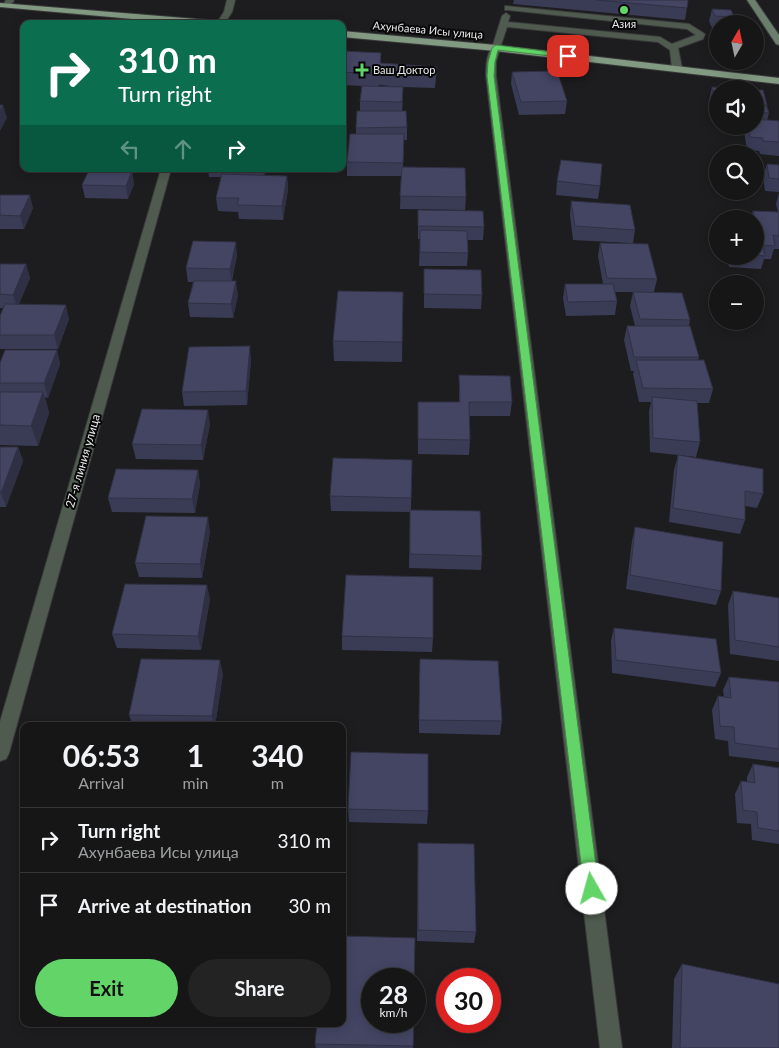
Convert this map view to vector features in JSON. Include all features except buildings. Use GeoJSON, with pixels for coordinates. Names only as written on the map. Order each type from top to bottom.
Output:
{"type":"FeatureCollection","features":[{"type":"Feature","properties":{"kind":"main road"},"geometry":{"type":"LineString","coordinates":[[751,0],[779,42]]}},
{"type":"Feature","properties":{"kind":"main road"},"geometry":{"type":"LineString","coordinates":[[6,3],[179,20]]}},
{"type":"Feature","properties":{"kind":"main road","name":"Ахунбаева Исы улица"},"geometry":{"type":"LineString","coordinates":[[346,34],[496,48],[779,81]]}},
{"type":"Feature","properties":{"kind":"street"},"geometry":{"type":"LineString","coordinates":[[223,20],[228,12],[231,0]]}},
{"type":"Feature","properties":{"kind":"street"},"geometry":{"type":"LineString","coordinates":[[611,1048],[491,76],[491,62],[509,4],[672,25],[695,29],[701,34],[696,40],[671,46]]}},
{"type":"Feature","properties":{"kind":"street"},"geometry":{"type":"LineString","coordinates":[[503,24],[653,39],[674,49],[677,68]]}},
{"type":"Feature","properties":{"kind":"street","name":"27-я линия улица"},"geometry":{"type":"LineString","coordinates":[[0,753],[165,172]]}},
{"type":"Feature","properties":{"kind":"place","name":"Азия"},"geometry":{"type":"Point","coordinates":[624,10]}},
{"type":"Feature","properties":{"kind":"place","name":"Ваш Доктор"},"geometry":{"type":"Point","coordinates":[362,70]}},
{"type":"Feature","properties":{"kind":"route"},"geometry":{"type":"LineString","coordinates":[[568,56],[496,48],[491,62],[491,76],[592,889]]}}]}
